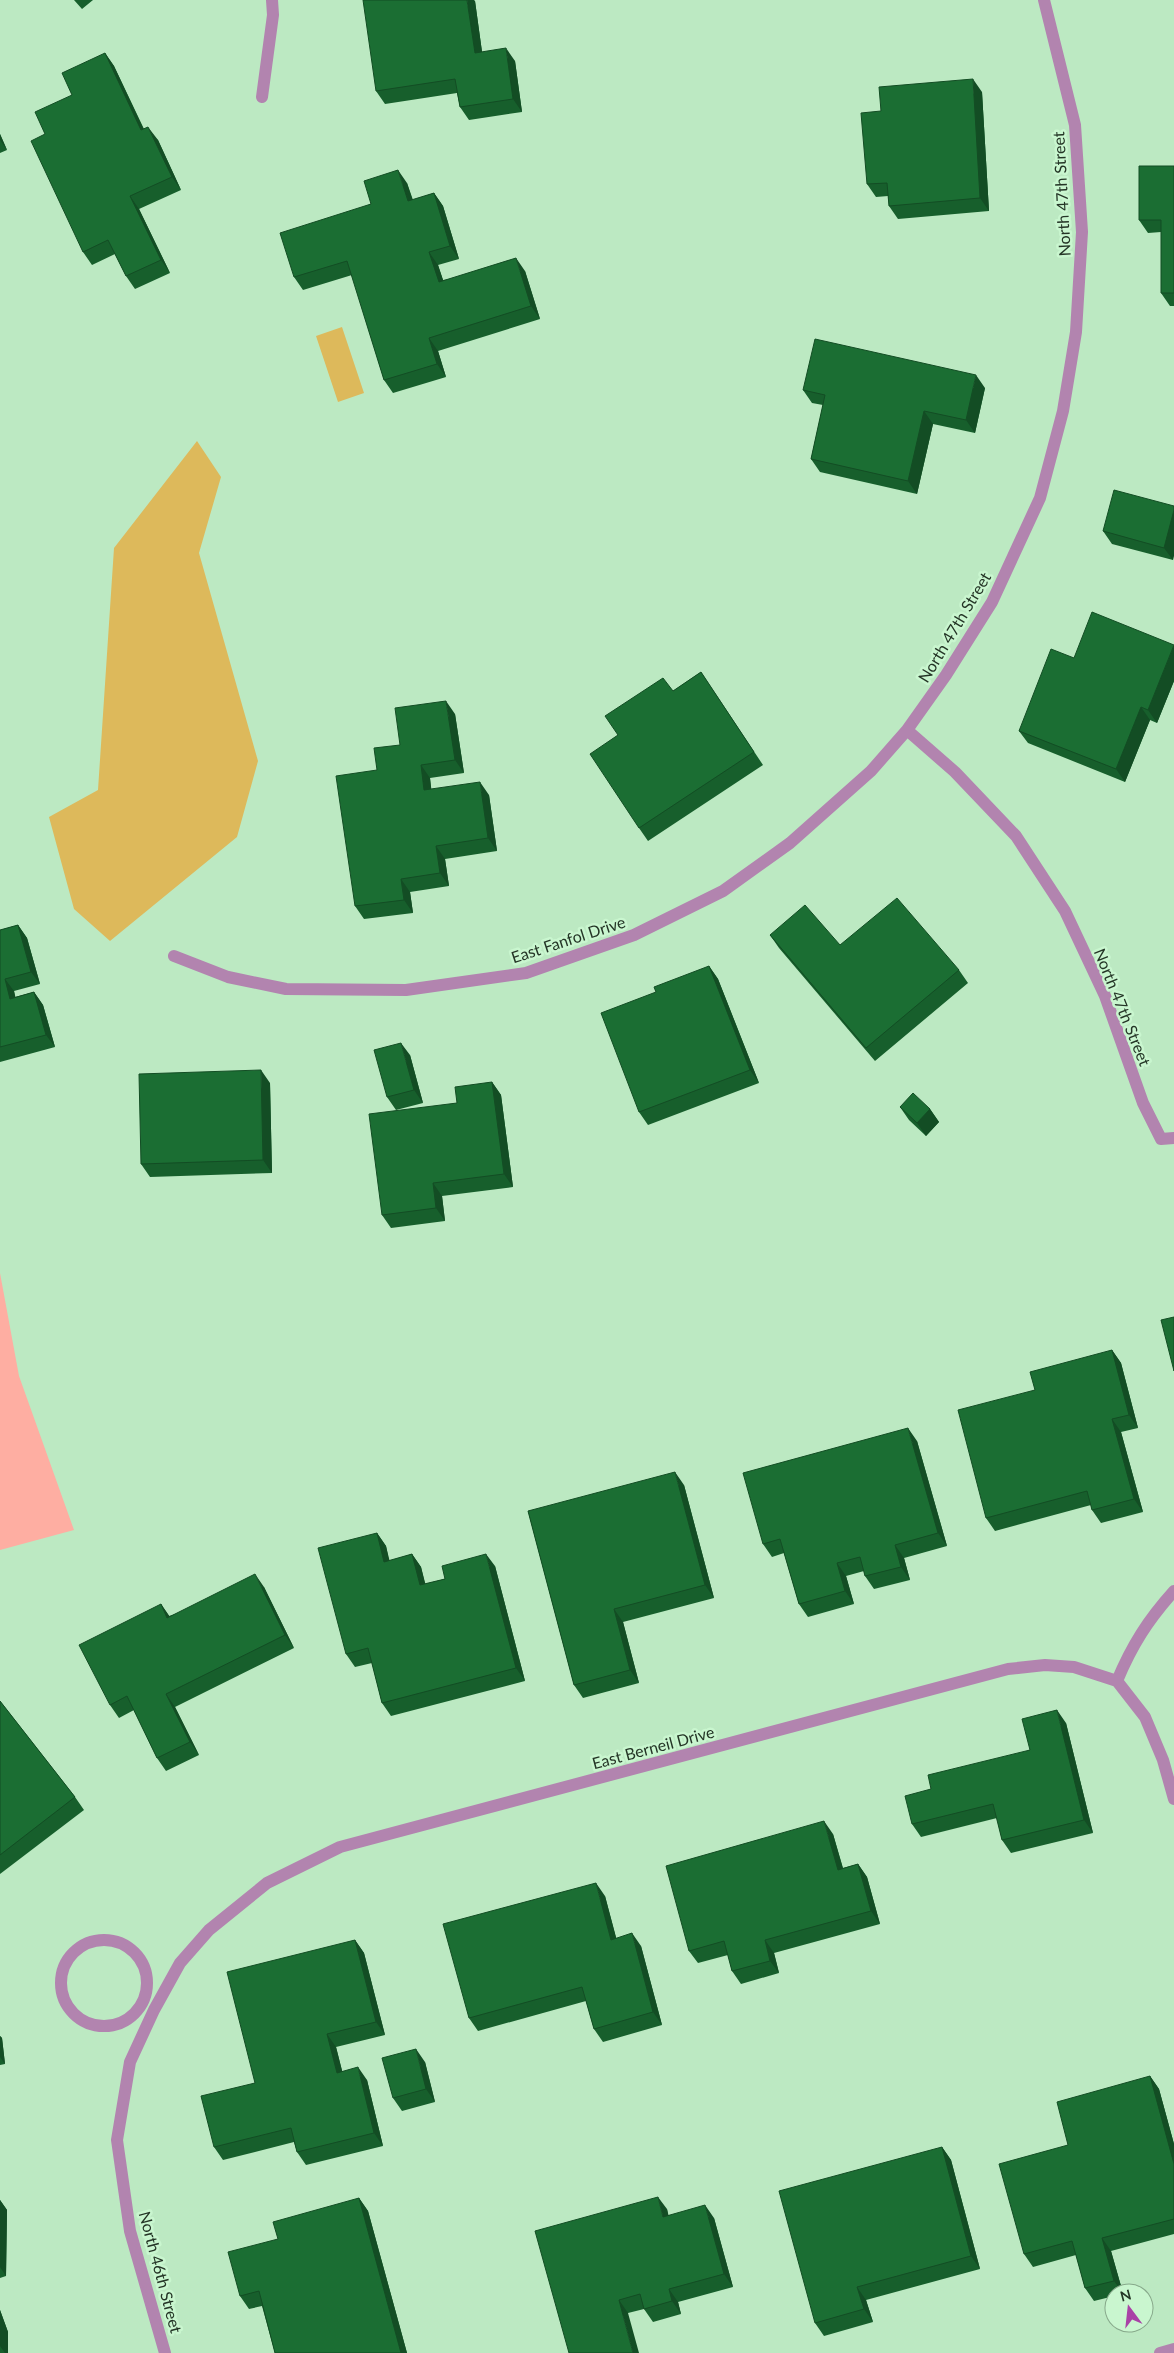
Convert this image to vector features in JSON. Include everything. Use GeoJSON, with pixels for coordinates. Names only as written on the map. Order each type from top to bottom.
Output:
{"type":"FeatureCollection","features":[{"type":"Feature","properties":{"kind":"street"},"geometry":{"type":"LineString","coordinates":[[262,97],[273,15],[272,0]]}},
{"type":"Feature","properties":{"kind":"street","name":"North 47th Street"},"geometry":{"type":"LineString","coordinates":[[1044,0],[1075,125],[1082,232],[1076,332],[1063,411],[1040,498],[992,602],[946,675],[907,730],[955,772],[1016,836],[1065,911],[1105,996],[1143,1103],[1161,1139],[1174,1138]]}},
{"type":"Feature","properties":{"kind":"street","name":"East Fanfol Drive"},"geometry":{"type":"LineString","coordinates":[[174,956],[228,977],[286,989],[406,990],[526,973],[634,936],[723,891],[790,843],[871,771],[907,730]]}},
{"type":"Feature","properties":{"kind":"street"},"geometry":{"type":"LineString","coordinates":[[1174,1591],[1151,1617],[1130,1652],[1117,1681],[1145,1717],[1164,1760],[1174,1799]]}},
{"type":"Feature","properties":{"kind":"street","name":"East Berneil Drive"},"geometry":{"type":"LineString","coordinates":[[117,2140],[130,2062],[154,2010],[180,1963],[209,1930],[267,1883],[340,1847],[1008,1669],[1045,1665],[1074,1667],[1117,1681]]}},
{"type":"Feature","properties":{"kind":"street"},"geometry":{"type":"LineString","coordinates":[[96,1940],[110,1941],[123,1945],[138,1958],[146,1976],[146,1990],[142,2003],[133,2015],[121,2023],[107,2026],[92,2025],[79,2018],[68,2008],[62,1995],[61,1980],[64,1966],[78,1950],[96,1940]]}},
{"type":"Feature","properties":{"kind":"street"},"geometry":{"type":"LineString","coordinates":[[142,2003],[154,2010]]}},
{"type":"Feature","properties":{"kind":"street","name":"North 46th Street"},"geometry":{"type":"LineString","coordinates":[[117,2140],[130,2231],[165,2353]]}},
{"type":"Feature","properties":{"kind":"street"},"geometry":{"type":"LineString","coordinates":[[1160,2353],[1174,2349]]}},
{"type":"Feature","properties":{"kind":"shaded area"},"geometry":{"type":"Polygon","coordinates":[[[342,327],[364,393],[338,402],[316,336],[342,327]]]}},
{"type":"Feature","properties":{"kind":"shaded area"},"geometry":{"type":"Polygon","coordinates":[[[197,441],[221,477],[199,553],[258,761],[237,837],[110,941],[74,909],[49,817],[98,790],[114,548],[197,441]]]}},
{"type":"Feature","properties":{"kind":"shaded area"},"geometry":{"type":"Polygon","coordinates":[[[0,1273],[19,1376],[74,1530],[0,1550],[0,1273]]]}},
{"type":"Feature","properties":{"kind":"building"},"geometry":{"type":"Polygon","coordinates":[[[363,0],[467,0],[475,53],[506,48],[513,99],[460,107],[455,79],[376,91],[363,0]]]}},
{"type":"Feature","properties":{"kind":"building"},"geometry":{"type":"Polygon","coordinates":[[[105,53],[141,130],[148,127],[172,177],[130,196],[161,260],[126,276],[108,240],[83,252],[31,141],[45,134],[35,112],[72,95],[62,73],[105,53]]]}},
{"type":"Feature","properties":{"kind":"building"},"geometry":{"type":"Polygon","coordinates":[[[973,79],[980,198],[889,206],[887,183],[867,184],[861,113],[881,111],[879,87],[973,79]]]}},
{"type":"Feature","properties":{"kind":"building"},"geometry":{"type":"Polygon","coordinates":[[[1139,166],[1174,166],[1174,293],[1161,293],[1161,220],[1139,220],[1139,166]]]}},
{"type":"Feature","properties":{"kind":"building"},"geometry":{"type":"Polygon","coordinates":[[[398,170],[408,201],[434,193],[450,246],[429,252],[439,282],[516,258],[531,306],[429,338],[437,364],[384,380],[347,261],[294,277],[280,233],[371,204],[364,181],[398,170]]]}},
{"type":"Feature","properties":{"kind":"building"},"geometry":{"type":"Polygon","coordinates":[[[815,339],[976,375],[966,420],[924,411],[908,481],[811,459],[825,395],[803,390],[815,339]]]}},
{"type":"Feature","properties":{"kind":"building"},"geometry":{"type":"Polygon","coordinates":[[[1114,490],[1174,506],[1164,548],[1103,531],[1114,490]]]}},
{"type":"Feature","properties":{"kind":"building"},"geometry":{"type":"Polygon","coordinates":[[[1092,612],[1174,645],[1148,710],[1141,707],[1116,769],[1019,731],[1051,649],[1074,658],[1092,612]]]}},
{"type":"Feature","properties":{"kind":"building"},"geometry":{"type":"Polygon","coordinates":[[[701,672],[754,752],[639,828],[590,754],[618,735],[605,716],[663,678],[673,691],[701,672]]]}},
{"type":"Feature","properties":{"kind":"building"},"geometry":{"type":"Polygon","coordinates":[[[446,701],[455,760],[421,765],[424,790],[480,782],[488,838],[436,846],[440,873],[401,879],[404,900],[355,906],[336,776],[377,770],[374,748],[400,745],[395,708],[446,701]]]}},
{"type":"Feature","properties":{"kind":"building"},"geometry":{"type":"Polygon","coordinates":[[[897,898],[959,970],[866,1048],[770,935],[805,905],[840,945],[897,898]]]}},
{"type":"Feature","properties":{"kind":"building"},"geometry":{"type":"Polygon","coordinates":[[[18,925],[31,972],[5,979],[10,999],[34,992],[46,1035],[0,1047],[0,930],[18,925]]]}},
{"type":"Feature","properties":{"kind":"building"},"geometry":{"type":"Polygon","coordinates":[[[709,966],[750,1070],[639,1112],[601,1013],[656,992],[654,987],[709,966]]]}},
{"type":"Feature","properties":{"kind":"building"},"geometry":{"type":"Polygon","coordinates":[[[401,1043],[414,1090],[387,1097],[374,1050],[401,1043]]]}},
{"type":"Feature","properties":{"kind":"building"},"geometry":{"type":"Polygon","coordinates":[[[261,1070],[263,1160],[141,1164],[139,1074],[261,1070]]]}},
{"type":"Feature","properties":{"kind":"building"},"geometry":{"type":"Polygon","coordinates":[[[492,1082],[504,1174],[433,1183],[436,1208],[382,1215],[369,1114],[457,1103],[455,1087],[492,1082]]]}},
{"type":"Feature","properties":{"kind":"building"},"geometry":{"type":"Polygon","coordinates":[[[913,1093],[930,1109],[917,1123],[900,1107],[913,1093]]]}},
{"type":"Feature","properties":{"kind":"building"},"geometry":{"type":"Polygon","coordinates":[[[1174,1317],[1174,1371],[1161,1320],[1174,1317]]]}},
{"type":"Feature","properties":{"kind":"building"},"geometry":{"type":"Polygon","coordinates":[[[1112,1350],[1129,1415],[1112,1419],[1134,1499],[1092,1510],[1087,1491],[986,1518],[958,1410],[1035,1390],[1030,1372],[1112,1350]]]}},
{"type":"Feature","properties":{"kind":"building"},"geometry":{"type":"Polygon","coordinates":[[[908,1428],[938,1533],[895,1545],[901,1567],[865,1576],[860,1557],[837,1563],[845,1591],[799,1604],[780,1539],[763,1544],[743,1473],[908,1428]]]}},
{"type":"Feature","properties":{"kind":"building"},"geometry":{"type":"Polygon","coordinates":[[[675,1472],[705,1585],[614,1609],[630,1670],[574,1685],[528,1511],[675,1472]]]}},
{"type":"Feature","properties":{"kind":"building"},"geometry":{"type":"Polygon","coordinates":[[[377,1533],[384,1562],[412,1554],[420,1585],[445,1579],[442,1566],[486,1554],[516,1668],[382,1703],[368,1648],[346,1654],[318,1548],[377,1533]]]}},
{"type":"Feature","properties":{"kind":"building"},"geometry":{"type":"Polygon","coordinates":[[[255,1574],[285,1635],[166,1694],[190,1742],[157,1758],[127,1696],[110,1705],[79,1645],[161,1604],[167,1618],[255,1574]]]}},
{"type":"Feature","properties":{"kind":"building"},"geometry":{"type":"Polygon","coordinates":[[[0,1701],[75,1797],[0,1855],[0,1701]]]}},
{"type":"Feature","properties":{"kind":"building"},"geometry":{"type":"Polygon","coordinates":[[[1057,1710],[1084,1820],[1002,1840],[993,1804],[912,1824],[905,1796],[931,1789],[928,1775],[1030,1750],[1022,1719],[1057,1710]]]}},
{"type":"Feature","properties":{"kind":"building"},"geometry":{"type":"Polygon","coordinates":[[[824,1821],[838,1870],[858,1864],[871,1911],[765,1940],[770,1961],[732,1971],[724,1941],[689,1951],[666,1866],[824,1821]]]}},
{"type":"Feature","properties":{"kind":"building"},"geometry":{"type":"Polygon","coordinates":[[[596,1883],[611,1940],[632,1933],[653,2012],[594,2029],[582,1987],[469,2018],[443,1924],[596,1883]]]}},
{"type":"Feature","properties":{"kind":"building"},"geometry":{"type":"Polygon","coordinates":[[[355,1940],[376,2022],[327,2034],[337,2073],[358,2067],[374,2133],[297,2152],[291,2128],[214,2147],[201,2096],[255,2083],[227,1972],[355,1940]]]}},
{"type":"Feature","properties":{"kind":"building"},"geometry":{"type":"Polygon","coordinates":[[[416,2049],[426,2089],[393,2098],[382,2058],[416,2049]]]}},
{"type":"Feature","properties":{"kind":"building"},"geometry":{"type":"Polygon","coordinates":[[[1150,2076],[1174,2164],[1174,2219],[1102,2238],[1114,2281],[1085,2288],[1072,2241],[1024,2254],[999,2164],[1068,2145],[1057,2102],[1150,2076]]]}},
{"type":"Feature","properties":{"kind":"building"},"geometry":{"type":"Polygon","coordinates":[[[942,2147],[971,2256],[857,2287],[864,2309],[815,2323],[779,2191],[942,2147]]]}},
{"type":"Feature","properties":{"kind":"building"},"geometry":{"type":"Polygon","coordinates":[[[658,2197],[663,2217],[705,2205],[724,2274],[669,2289],[672,2301],[644,2309],[640,2294],[619,2300],[633,2353],[569,2353],[535,2231],[658,2197]]]}},
{"type":"Feature","properties":{"kind":"building"},"geometry":{"type":"Polygon","coordinates":[[[359,2198],[401,2353],[275,2353],[259,2291],[240,2296],[228,2252],[278,2239],[273,2222],[359,2198]]]}}]}
